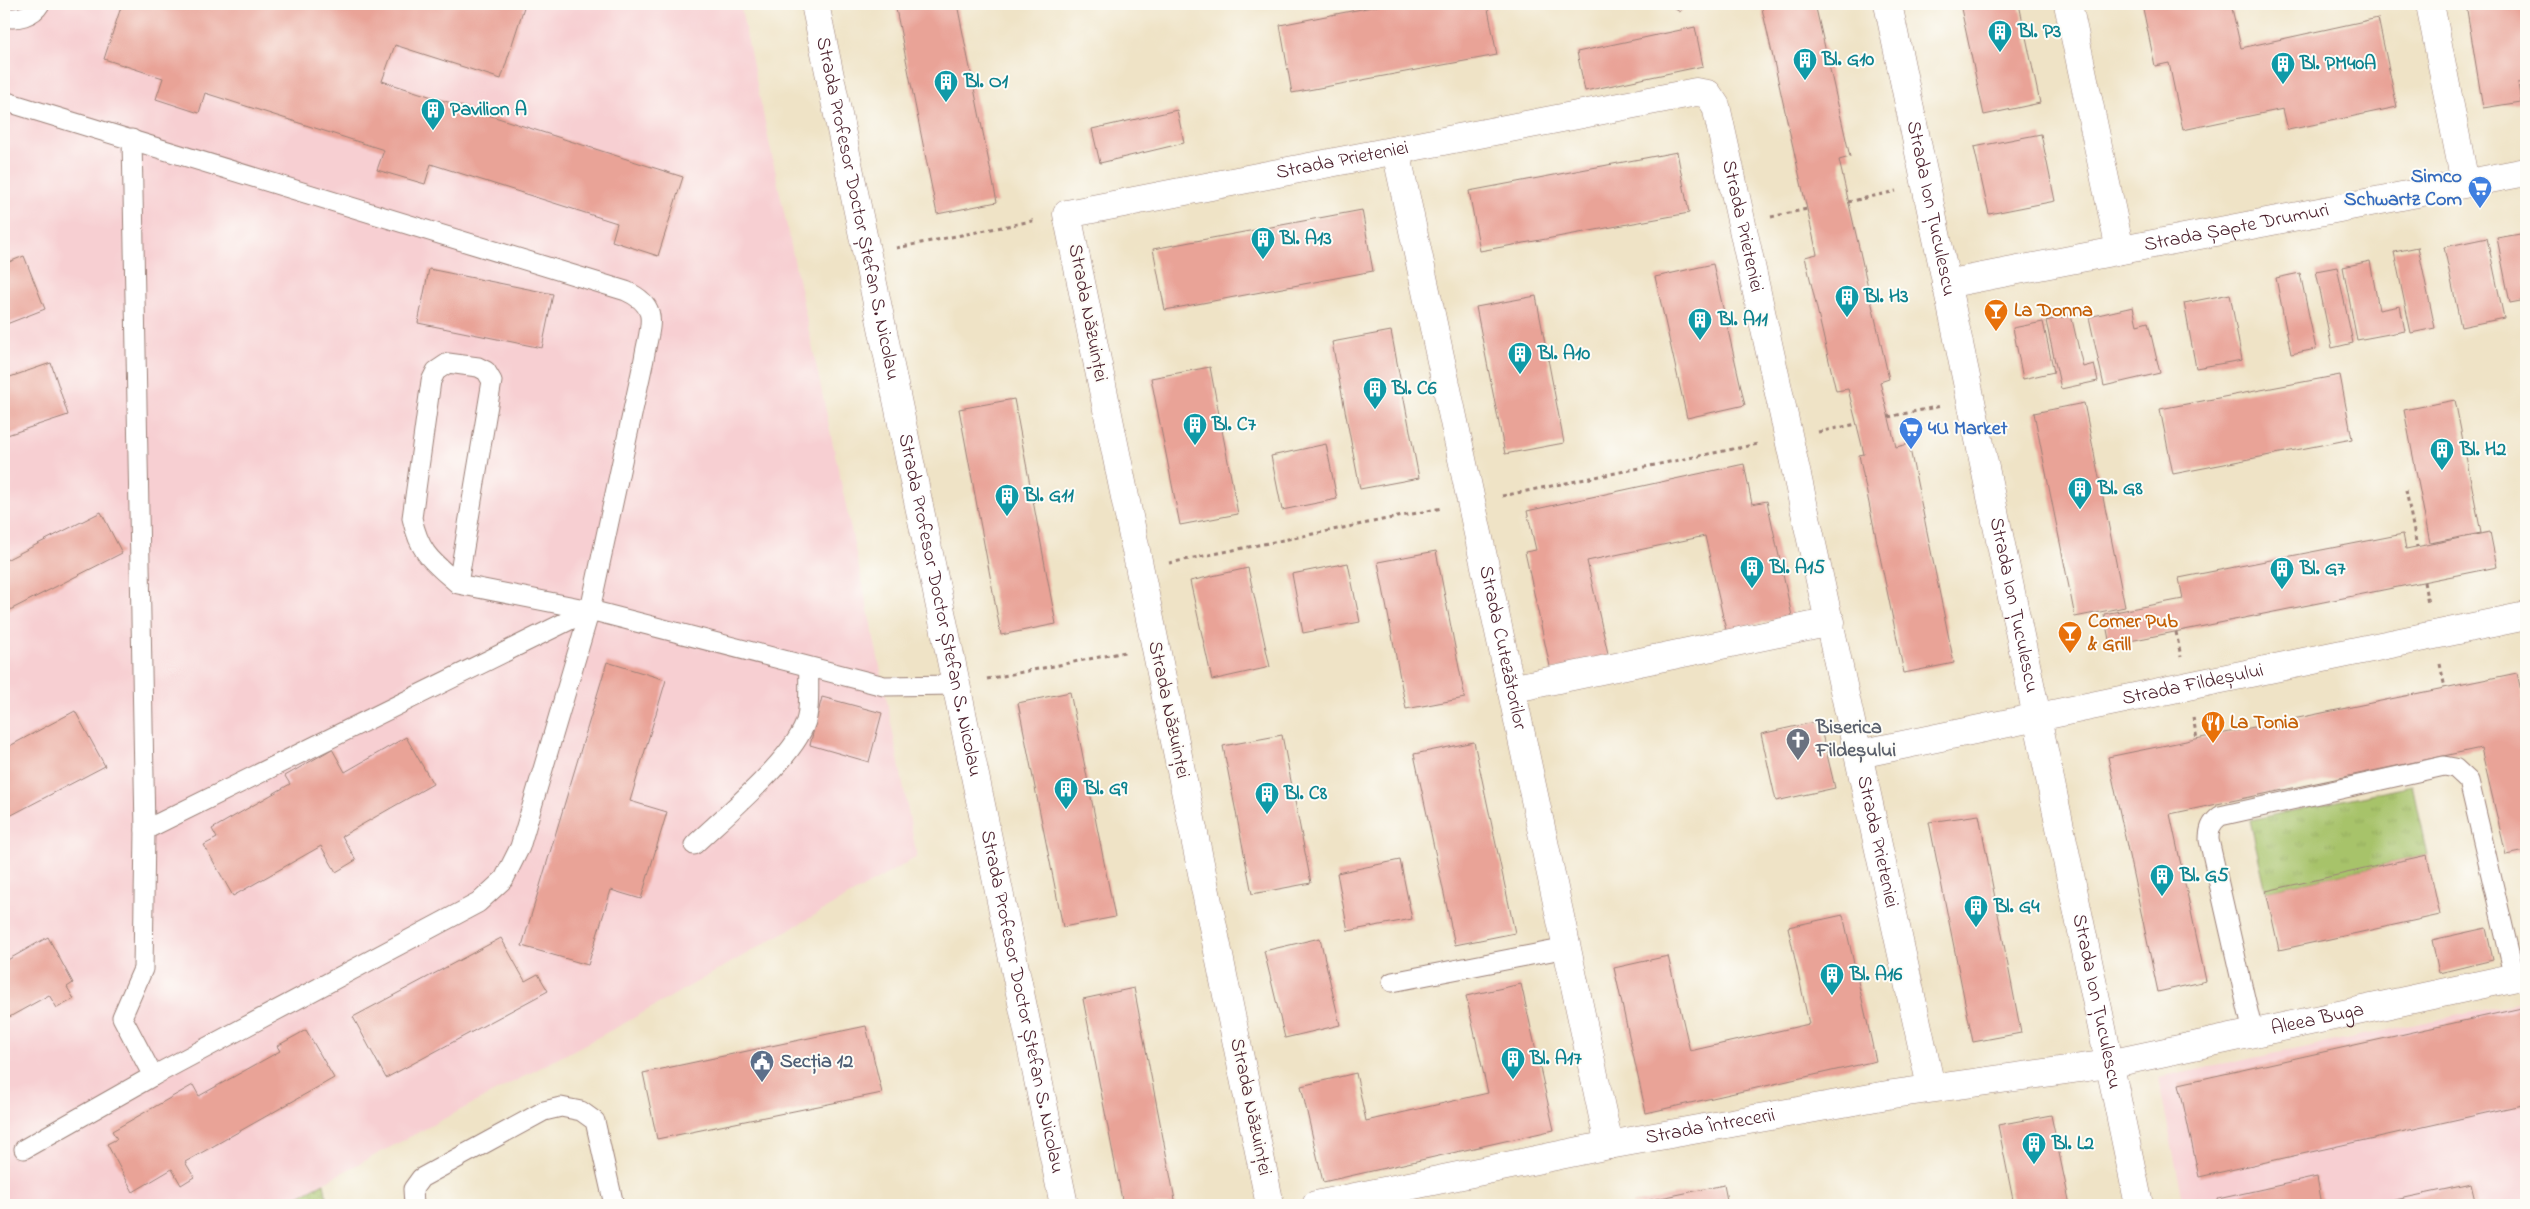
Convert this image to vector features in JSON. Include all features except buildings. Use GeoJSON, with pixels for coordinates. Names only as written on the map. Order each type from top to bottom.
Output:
{"type":"FeatureCollection","features":[{"type":"Feature","properties":{"kind":"street","name":"Strada Profesor Doctor Ștefan S. Nicolau"},"geometry":{"type":"LineString","coordinates":[[815,4],[957,685],[1061,1205]]}},
{"type":"Feature","properties":{"kind":"street","name":"Strada Ion Țuculescu"},"geometry":{"type":"LineString","coordinates":[[1888,4],[2139,1205]]}},
{"type":"Feature","properties":{"kind":"street"},"geometry":{"type":"LineString","coordinates":[[2068,4],[2120,250]]}},
{"type":"Feature","properties":{"kind":"street"},"geometry":{"type":"LineString","coordinates":[[2430,4],[2465,183]]}},
{"type":"Feature","properties":{"kind":"street","name":"Strada Prieteniei"},"geometry":{"type":"LineString","coordinates":[[1068,214],[1696,92],[1708,94],[1716,106],[1831,622],[1931,1088]]}},
{"type":"Feature","properties":{"kind":"street","name":"Strada Cutezătorilor"},"geometry":{"type":"LineString","coordinates":[[1396,151],[1609,1145]]}},
{"type":"Feature","properties":{"kind":"street","name":"Strada Șapte Drumuri"},"geometry":{"type":"LineString","coordinates":[[1946,284],[2526,172]]}},
{"type":"Feature","properties":{"kind":"street","name":"Strada Năzuinței"},"geometry":{"type":"LineString","coordinates":[[1068,214],[1270,1205]]}},
{"type":"Feature","properties":{"kind":"street","name":"Strada Fildeșului"},"geometry":{"type":"LineString","coordinates":[[1859,754],[2526,616]]}},
{"type":"Feature","properties":{"kind":"street"},"geometry":{"type":"LineString","coordinates":[[1511,689],[1831,622]]}},
{"type":"Feature","properties":{"kind":"street","name":"Aleea Buga"},"geometry":{"type":"LineString","coordinates":[[2109,1064],[2520,976]]}},
{"type":"Feature","properties":{"kind":"street","name":"Strada Întrecerii"},"geometry":{"type":"LineString","coordinates":[[1316,1205],[1398,1197],[1609,1145],[1931,1088],[2109,1064]]}},
{"type":"Feature","properties":{"kind":"lane"},"geometry":{"type":"LineString","coordinates":[[4,17],[14,19],[29,14],[40,4]]}},
{"type":"Feature","properties":{"kind":"lane"},"geometry":{"type":"LineString","coordinates":[[4,100],[626,291],[649,306],[649,330],[590,610],[520,847],[504,879],[478,903],[153,1076],[24,1149]]}},
{"type":"Feature","properties":{"kind":"lane"},"geometry":{"type":"LineString","coordinates":[[132,139],[144,830],[143,969],[122,1017],[153,1076]]}},
{"type":"Feature","properties":{"kind":"lane"},"geometry":{"type":"LineString","coordinates":[[458,584],[492,381],[486,371],[478,367],[448,363],[436,371],[431,381],[412,518],[416,537],[426,556],[458,584],[590,610],[884,686],[957,685]]}},
{"type":"Feature","properties":{"kind":"lane"},"geometry":{"type":"LineString","coordinates":[[144,830],[590,610]]}},
{"type":"Feature","properties":{"kind":"lane"},"geometry":{"type":"LineString","coordinates":[[694,845],[788,754],[801,733],[807,717],[809,667]]}},
{"type":"Feature","properties":{"kind":"lane"},"geometry":{"type":"LineString","coordinates":[[2253,1034],[2209,840],[2209,830],[2213,821],[2220,816],[2444,766],[2455,768],[2469,781],[2520,976]]}},
{"type":"Feature","properties":{"kind":"lane"},"geometry":{"type":"LineString","coordinates":[[1392,982],[1567,948]]}},
{"type":"Feature","properties":{"kind":"lane"},"geometry":{"type":"LineString","coordinates":[[414,1205],[413,1189],[421,1178],[544,1110],[561,1107],[581,1110],[595,1121],[614,1205]]}},
{"type":"Feature","properties":{"kind":"path"},"geometry":{"type":"LineString","coordinates":[[1848,202],[1926,184]]}},
{"type":"Feature","properties":{"kind":"path"},"geometry":{"type":"LineString","coordinates":[[867,254],[1068,214]]}},
{"type":"Feature","properties":{"kind":"path"},"geometry":{"type":"LineString","coordinates":[[1888,417],[1970,399]]}},
{"type":"Feature","properties":{"kind":"path"},"geometry":{"type":"LineString","coordinates":[[2406,490],[2417,547]]}},
{"type":"Feature","properties":{"kind":"path"},"geometry":{"type":"LineString","coordinates":[[957,685],[1155,646]]}},
{"type":"Feature","properties":{"kind":"shaded area"},"geometry":{"type":"Polygon","coordinates":[[[4,4],[740,4],[884,686],[917,857],[623,1024],[281,1205],[4,1205],[4,4]]]}},
{"type":"Feature","properties":{"kind":"shaded area"},"geometry":{"type":"Polygon","coordinates":[[[2526,1001],[2526,1205],[2184,1205],[2158,1078],[2526,1001]]]}},
{"type":"Feature","properties":{"kind":"green space"},"geometry":{"type":"Polygon","coordinates":[[[2412,785],[2427,855],[2266,891],[2250,820],[2412,785]]]}},
{"type":"Feature","properties":{"kind":"green space"},"geometry":{"type":"Polygon","coordinates":[[[324,1183],[328,1205],[281,1205],[324,1183]]]}},
{"type":"Feature","properties":{"kind":"place","name":"Bl. P3"},"geometry":{"type":"Point","coordinates":[2000,53]}},
{"type":"Feature","properties":{"kind":"place","name":"Bl. G10"},"geometry":{"type":"Point","coordinates":[1805,81]}},
{"type":"Feature","properties":{"kind":"place","name":"Bl. PM40A"},"geometry":{"type":"Point","coordinates":[2283,85]}},
{"type":"Feature","properties":{"kind":"place","name":"Bl. O1"},"geometry":{"type":"Point","coordinates":[946,103]}},
{"type":"Feature","properties":{"kind":"place","name":"Pavilion A"},"geometry":{"type":"Point","coordinates":[433,131]}},
{"type":"Feature","properties":{"kind":"place","name":"Simco Schwartz Com"},"geometry":{"type":"Point","coordinates":[2480,209]}},
{"type":"Feature","properties":{"kind":"place","name":"Bl. A13"},"geometry":{"type":"Point","coordinates":[1263,260]}},
{"type":"Feature","properties":{"kind":"place","name":"Bl. H3"},"geometry":{"type":"Point","coordinates":[1847,318]}},
{"type":"Feature","properties":{"kind":"place","name":"La Donna"},"geometry":{"type":"Point","coordinates":[1996,332]}},
{"type":"Feature","properties":{"kind":"place","name":"Bl. A11"},"geometry":{"type":"Point","coordinates":[1700,341]}},
{"type":"Feature","properties":{"kind":"place","name":"Bl. A10"},"geometry":{"type":"Point","coordinates":[1520,375]}},
{"type":"Feature","properties":{"kind":"place","name":"Bl. C6"},"geometry":{"type":"Point","coordinates":[1375,410]}},
{"type":"Feature","properties":{"kind":"place","name":"Bl. C7"},"geometry":{"type":"Point","coordinates":[1195,446]}},
{"type":"Feature","properties":{"kind":"place","name":"4U Market"},"geometry":{"type":"Point","coordinates":[1911,450]}},
{"type":"Feature","properties":{"kind":"place","name":"Bl. H2"},"geometry":{"type":"Point","coordinates":[2442,471]}},
{"type":"Feature","properties":{"kind":"place","name":"Bl. G8"},"geometry":{"type":"Point","coordinates":[2080,510]}},
{"type":"Feature","properties":{"kind":"place","name":"Bl. G11"},"geometry":{"type":"Point","coordinates":[1007,517]}},
{"type":"Feature","properties":{"kind":"place","name":"Bl. A15"},"geometry":{"type":"Point","coordinates":[1752,589]}},
{"type":"Feature","properties":{"kind":"place","name":"Bl. G7"},"geometry":{"type":"Point","coordinates":[2282,590]}},
{"type":"Feature","properties":{"kind":"place","name":"Corner Pub & Grill"},"geometry":{"type":"Point","coordinates":[2070,654]}},
{"type":"Feature","properties":{"kind":"place","name":"La Tonia"},"geometry":{"type":"Point","coordinates":[2213,744]}},
{"type":"Feature","properties":{"kind":"place","name":"Biserica Fildeșului"},"geometry":{"type":"Point","coordinates":[1798,761]}},
{"type":"Feature","properties":{"kind":"place","name":"Bl. G9"},"geometry":{"type":"Point","coordinates":[1066,810]}},
{"type":"Feature","properties":{"kind":"place","name":"Bl. C8"},"geometry":{"type":"Point","coordinates":[1267,815]}},
{"type":"Feature","properties":{"kind":"place","name":"Bl. G5"},"geometry":{"type":"Point","coordinates":[2162,897]}},
{"type":"Feature","properties":{"kind":"place","name":"Bl. G4"},"geometry":{"type":"Point","coordinates":[1976,928]}},
{"type":"Feature","properties":{"kind":"place","name":"Bl. A16"},"geometry":{"type":"Point","coordinates":[1832,996]}},
{"type":"Feature","properties":{"kind":"place","name":"Bl. A17"},"geometry":{"type":"Point","coordinates":[1513,1080]}},
{"type":"Feature","properties":{"kind":"place","name":"Secția 12"},"geometry":{"type":"Point","coordinates":[762,1083]}},
{"type":"Feature","properties":{"kind":"place","name":"Bl. L2"},"geometry":{"type":"Point","coordinates":[2034,1165]}}]}
